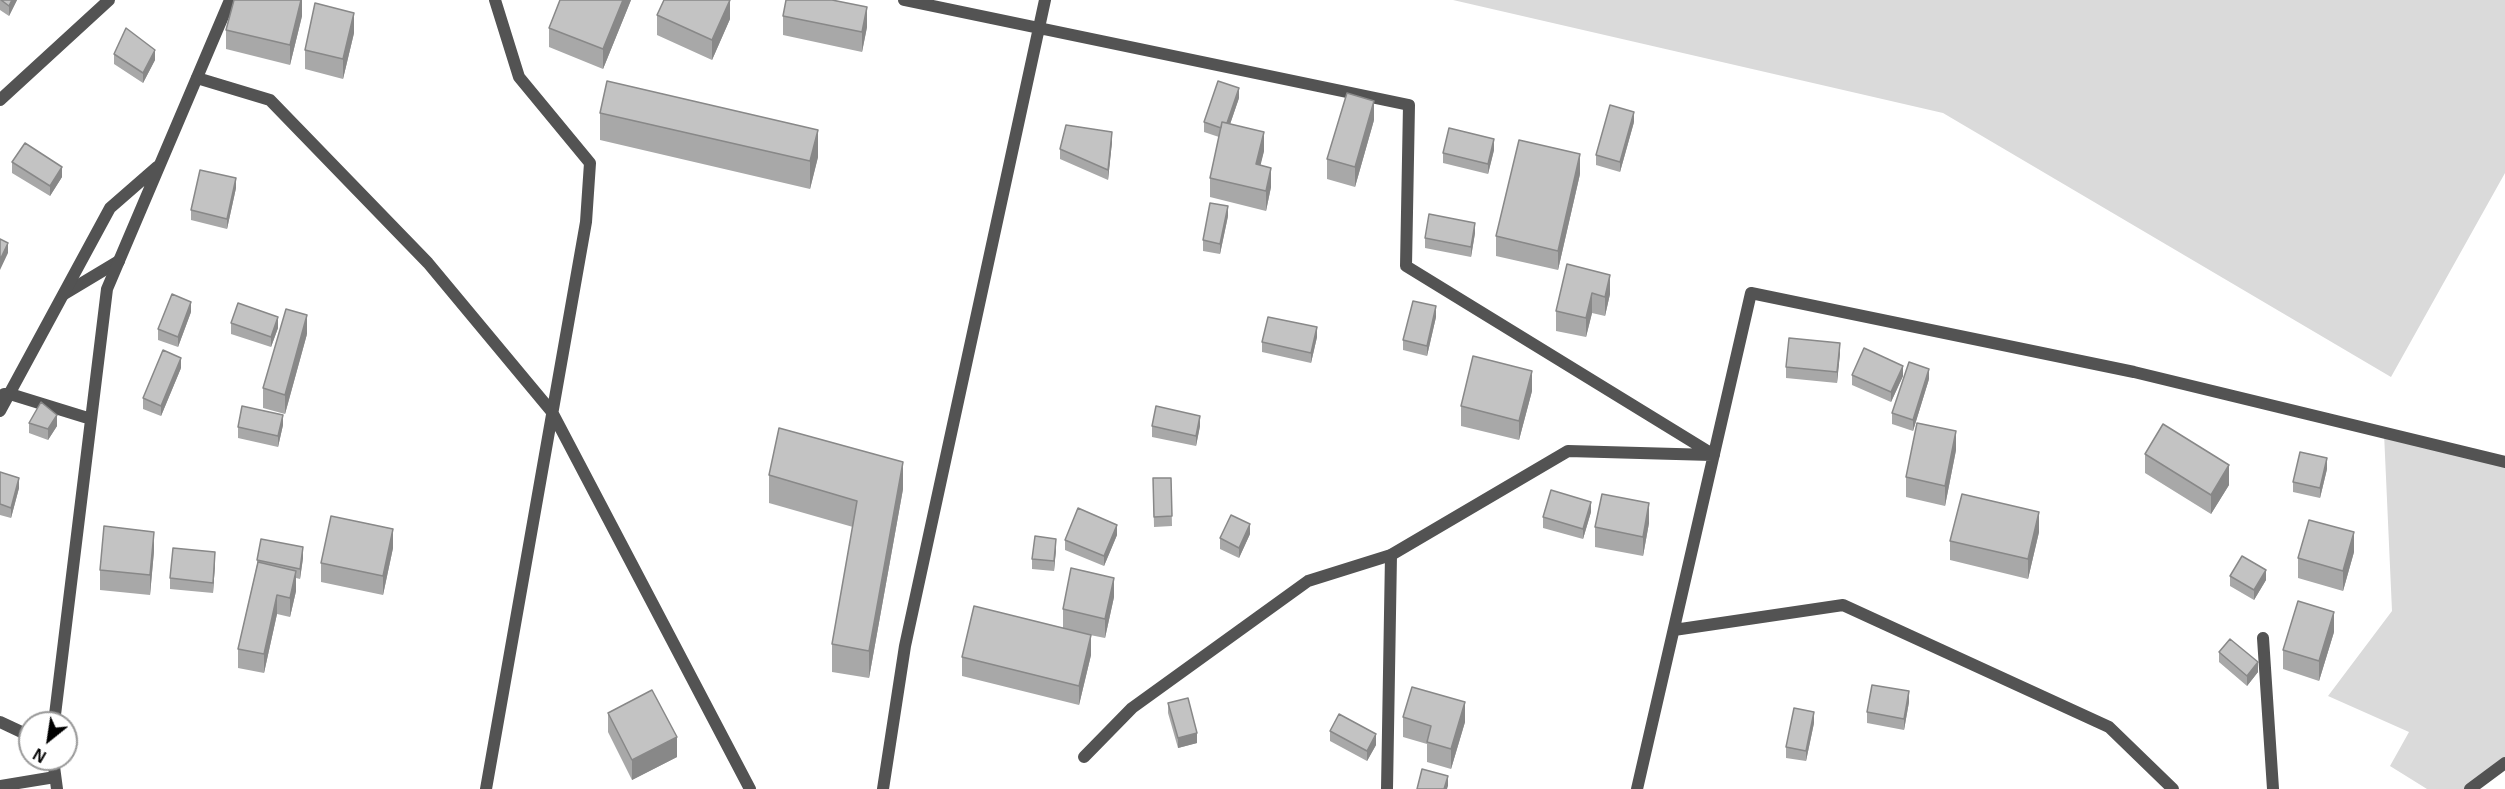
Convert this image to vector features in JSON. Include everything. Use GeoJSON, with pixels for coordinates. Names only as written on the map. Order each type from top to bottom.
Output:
{"type":"FeatureCollection","features":[{"type":"Feature","properties":{"kind":"street"},"geometry":{"type":"LineString","coordinates":[[0,100],[109,0]]}},
{"type":"Feature","properties":{"kind":"street"},"geometry":{"type":"LineString","coordinates":[[55,711],[107,289],[230,0]]}},
{"type":"Feature","properties":{"kind":"street"},"geometry":{"type":"LineString","coordinates":[[486,789],[586,222],[590,163],[519,77],[495,0]]}},
{"type":"Feature","properties":{"kind":"street"},"geometry":{"type":"LineString","coordinates":[[904,0],[1409,105],[1406,266],[1714,455]]}},
{"type":"Feature","properties":{"kind":"street"},"geometry":{"type":"LineString","coordinates":[[883,789],[905,646],[1045,0]]}},
{"type":"Feature","properties":{"kind":"street"},"geometry":{"type":"LineString","coordinates":[[197,78],[270,100],[428,263],[552,412],[750,789]]}},
{"type":"Feature","properties":{"kind":"street"},"geometry":{"type":"LineString","coordinates":[[0,411],[5,394],[64,294],[110,208],[160,165]]}},
{"type":"Feature","properties":{"kind":"street"},"geometry":{"type":"LineString","coordinates":[[64,294],[119,261]]}},
{"type":"Feature","properties":{"kind":"street"},"geometry":{"type":"LineString","coordinates":[[1637,789],[1751,293],[2134,372],[2505,462]]}},
{"type":"Feature","properties":{"kind":"street"},"geometry":{"type":"LineString","coordinates":[[5,394],[91,419]]}},
{"type":"Feature","properties":{"kind":"street"},"geometry":{"type":"LineString","coordinates":[[1084,757],[1132,708],[1308,581],[1391,555],[1568,451],[1714,455]]}},
{"type":"Feature","properties":{"kind":"street"},"geometry":{"type":"LineString","coordinates":[[1387,789],[1391,555]]}},
{"type":"Feature","properties":{"kind":"street"},"geometry":{"type":"LineString","coordinates":[[1674,630],[1843,605],[2109,727],[2173,789]]}},
{"type":"Feature","properties":{"kind":"street"},"geometry":{"type":"LineString","coordinates":[[2263,638],[2272,789]]}},
{"type":"Feature","properties":{"kind":"street"},"geometry":{"type":"LineString","coordinates":[[0,722],[18,730]]}},
{"type":"Feature","properties":{"kind":"street"},"geometry":{"type":"LineString","coordinates":[[2470,789],[2505,763]]}},
{"type":"Feature","properties":{"kind":"street"},"geometry":{"type":"LineString","coordinates":[[0,786],[56,783]]}},
{"type":"Feature","properties":{"kind":"shaded area"},"geometry":{"type":"Polygon","coordinates":[[[1453,0],[2505,0],[2505,173],[2391,377],[1943,113],[1453,0]]]}},
{"type":"Feature","properties":{"kind":"shaded area"},"geometry":{"type":"Polygon","coordinates":[[[2384,433],[2505,462],[2505,763],[2470,789],[2427,789],[2390,766],[2409,732],[2328,696],[2392,611],[2384,433]]]}},
{"type":"Feature","properties":{"kind":"building"},"geometry":{"type":"Polygon","coordinates":[[[1,0],[12,0],[9,6],[1,0]]]}},
{"type":"Feature","properties":{"kind":"building"},"geometry":{"type":"Polygon","coordinates":[[[234,0],[301,0],[290,45],[226,30],[234,0]]]}},
{"type":"Feature","properties":{"kind":"building"},"geometry":{"type":"Polygon","coordinates":[[[560,0],[623,0],[603,49],[549,28],[560,0]]]}},
{"type":"Feature","properties":{"kind":"building"},"geometry":{"type":"Polygon","coordinates":[[[664,0],[730,0],[712,40],[657,15],[664,0]]]}},
{"type":"Feature","properties":{"kind":"building"},"geometry":{"type":"Polygon","coordinates":[[[786,0],[832,0],[867,7],[862,32],[783,16],[786,0]]]}},
{"type":"Feature","properties":{"kind":"building"},"geometry":{"type":"Polygon","coordinates":[[[315,3],[354,13],[343,59],[305,50],[315,3]]]}},
{"type":"Feature","properties":{"kind":"building"},"geometry":{"type":"Polygon","coordinates":[[[126,28],[155,50],[143,73],[114,54],[126,28]]]}},
{"type":"Feature","properties":{"kind":"building"},"geometry":{"type":"Polygon","coordinates":[[[607,81],[818,130],[810,161],[600,113],[607,81]]]}},
{"type":"Feature","properties":{"kind":"building"},"geometry":{"type":"Polygon","coordinates":[[[1218,81],[1239,88],[1227,123],[1222,122],[1221,128],[1204,122],[1218,81]]]}},
{"type":"Feature","properties":{"kind":"building"},"geometry":{"type":"Polygon","coordinates":[[[1347,93],[1374,101],[1355,167],[1327,159],[1347,93]]]}},
{"type":"Feature","properties":{"kind":"building"},"geometry":{"type":"Polygon","coordinates":[[[1610,105],[1634,112],[1620,162],[1596,155],[1610,105]]]}},
{"type":"Feature","properties":{"kind":"building"},"geometry":{"type":"Polygon","coordinates":[[[1222,122],[1264,132],[1256,164],[1271,168],[1266,191],[1210,178],[1222,122]]]}},
{"type":"Feature","properties":{"kind":"building"},"geometry":{"type":"Polygon","coordinates":[[[1066,125],[1112,132],[1108,170],[1060,149],[1066,125]]]}},
{"type":"Feature","properties":{"kind":"building"},"geometry":{"type":"Polygon","coordinates":[[[1449,128],[1494,139],[1488,164],[1443,153],[1449,128]]]}},
{"type":"Feature","properties":{"kind":"building"},"geometry":{"type":"Polygon","coordinates":[[[1519,140],[1580,154],[1558,251],[1496,236],[1519,140]]]}},
{"type":"Feature","properties":{"kind":"building"},"geometry":{"type":"Polygon","coordinates":[[[25,143],[62,167],[50,186],[12,162],[25,143]]]}},
{"type":"Feature","properties":{"kind":"building"},"geometry":{"type":"Polygon","coordinates":[[[200,170],[236,178],[227,219],[191,210],[200,170]]]}},
{"type":"Feature","properties":{"kind":"building"},"geometry":{"type":"Polygon","coordinates":[[[1210,203],[1228,206],[1220,244],[1203,240],[1210,203]]]}},
{"type":"Feature","properties":{"kind":"building"},"geometry":{"type":"Polygon","coordinates":[[[1429,214],[1475,223],[1471,247],[1425,238],[1429,214]]]}},
{"type":"Feature","properties":{"kind":"building"},"geometry":{"type":"Polygon","coordinates":[[[0,239],[8,243],[0,260],[0,239]]]}},
{"type":"Feature","properties":{"kind":"building"},"geometry":{"type":"Polygon","coordinates":[[[1567,264],[1610,275],[1605,297],[1592,293],[1586,318],[1556,311],[1567,264]]]}},
{"type":"Feature","properties":{"kind":"building"},"geometry":{"type":"Polygon","coordinates":[[[172,294],[191,302],[178,337],[158,329],[172,294]]]}},
{"type":"Feature","properties":{"kind":"building"},"geometry":{"type":"Polygon","coordinates":[[[1413,301],[1436,306],[1427,346],[1403,340],[1413,301]]]}},
{"type":"Feature","properties":{"kind":"building"},"geometry":{"type":"Polygon","coordinates":[[[238,303],[278,317],[271,337],[231,323],[238,303]]]}},
{"type":"Feature","properties":{"kind":"building"},"geometry":{"type":"Polygon","coordinates":[[[286,309],[307,315],[285,395],[263,388],[286,309]]]}},
{"type":"Feature","properties":{"kind":"building"},"geometry":{"type":"Polygon","coordinates":[[[1268,317],[1317,327],[1311,353],[1262,342],[1268,317]]]}},
{"type":"Feature","properties":{"kind":"building"},"geometry":{"type":"Polygon","coordinates":[[[1789,338],[1840,343],[1837,372],[1786,367],[1789,338]]]}},
{"type":"Feature","properties":{"kind":"building"},"geometry":{"type":"Polygon","coordinates":[[[1864,348],[1903,366],[1891,392],[1852,375],[1864,348]]]}},
{"type":"Feature","properties":{"kind":"building"},"geometry":{"type":"Polygon","coordinates":[[[163,350],[181,358],[161,406],[143,398],[163,350]]]}},
{"type":"Feature","properties":{"kind":"building"},"geometry":{"type":"Polygon","coordinates":[[[1473,356],[1532,371],[1519,421],[1461,406],[1473,356]]]}},
{"type":"Feature","properties":{"kind":"building"},"geometry":{"type":"Polygon","coordinates":[[[1909,362],[1929,369],[1913,420],[1892,413],[1909,362]]]}},
{"type":"Feature","properties":{"kind":"building"},"geometry":{"type":"Polygon","coordinates":[[[41,402],[57,415],[48,429],[29,423],[41,402]]]}},
{"type":"Feature","properties":{"kind":"building"},"geometry":{"type":"Polygon","coordinates":[[[242,406],[283,415],[278,436],[238,427],[242,406]]]}},
{"type":"Feature","properties":{"kind":"building"},"geometry":{"type":"Polygon","coordinates":[[[1156,406],[1200,416],[1196,436],[1152,426],[1156,406]]]}},
{"type":"Feature","properties":{"kind":"building"},"geometry":{"type":"Polygon","coordinates":[[[1917,423],[1956,431],[1945,486],[1906,477],[1917,423]]]}},
{"type":"Feature","properties":{"kind":"building"},"geometry":{"type":"Polygon","coordinates":[[[2163,424],[2229,465],[2211,495],[2145,454],[2163,424]]]}},
{"type":"Feature","properties":{"kind":"building"},"geometry":{"type":"Polygon","coordinates":[[[779,428],[903,462],[869,651],[832,644],[857,501],[769,475],[779,428]]]}},
{"type":"Feature","properties":{"kind":"building"},"geometry":{"type":"Polygon","coordinates":[[[2300,452],[2327,458],[2320,488],[2293,482],[2300,452]]]}},
{"type":"Feature","properties":{"kind":"building"},"geometry":{"type":"Polygon","coordinates":[[[0,472],[19,478],[11,508],[0,504],[0,472]]]}},
{"type":"Feature","properties":{"kind":"building"},"geometry":{"type":"Polygon","coordinates":[[[1153,478],[1171,478],[1172,516],[1154,517],[1153,478]]]}},
{"type":"Feature","properties":{"kind":"building"},"geometry":{"type":"Polygon","coordinates":[[[1551,490],[1591,502],[1583,529],[1543,517],[1551,490]]]}},
{"type":"Feature","properties":{"kind":"building"},"geometry":{"type":"Polygon","coordinates":[[[1602,494],[1649,503],[1643,537],[1595,527],[1602,494]]]}},
{"type":"Feature","properties":{"kind":"building"},"geometry":{"type":"Polygon","coordinates":[[[1962,494],[2039,512],[2028,559],[1950,541],[1962,494]]]}},
{"type":"Feature","properties":{"kind":"building"},"geometry":{"type":"Polygon","coordinates":[[[1078,508],[1117,525],[1104,556],[1065,540],[1078,508]]]}},
{"type":"Feature","properties":{"kind":"building"},"geometry":{"type":"Polygon","coordinates":[[[1231,515],[1250,524],[1239,548],[1220,538],[1231,515]]]}},
{"type":"Feature","properties":{"kind":"building"},"geometry":{"type":"Polygon","coordinates":[[[331,516],[393,529],[383,576],[321,563],[331,516]]]}},
{"type":"Feature","properties":{"kind":"building"},"geometry":{"type":"Polygon","coordinates":[[[2309,520],[2354,532],[2343,571],[2298,558],[2309,520]]]}},
{"type":"Feature","properties":{"kind":"building"},"geometry":{"type":"Polygon","coordinates":[[[104,526],[154,532],[150,575],[100,570],[104,526]]]}},
{"type":"Feature","properties":{"kind":"building"},"geometry":{"type":"Polygon","coordinates":[[[1035,536],[1056,539],[1054,561],[1032,559],[1035,536]]]}},
{"type":"Feature","properties":{"kind":"building"},"geometry":{"type":"Polygon","coordinates":[[[261,539],[303,547],[300,569],[257,560],[261,539]]]}},
{"type":"Feature","properties":{"kind":"building"},"geometry":{"type":"Polygon","coordinates":[[[173,548],[215,552],[213,583],[170,578],[173,548]]]}},
{"type":"Feature","properties":{"kind":"building"},"geometry":{"type":"Polygon","coordinates":[[[2242,556],[2266,570],[2254,590],[2230,576],[2242,556]]]}},
{"type":"Feature","properties":{"kind":"building"},"geometry":{"type":"Polygon","coordinates":[[[258,562],[296,571],[290,598],[277,595],[264,654],[238,649],[258,562]]]}},
{"type":"Feature","properties":{"kind":"building"},"geometry":{"type":"Polygon","coordinates":[[[1071,568],[1114,578],[1105,619],[1063,609],[1071,568]]]}},
{"type":"Feature","properties":{"kind":"building"},"geometry":{"type":"Polygon","coordinates":[[[2298,601],[2334,612],[2319,661],[2283,650],[2298,601]]]}},
{"type":"Feature","properties":{"kind":"building"},"geometry":{"type":"Polygon","coordinates":[[[974,606],[1091,635],[1079,686],[962,657],[974,606]]]}},
{"type":"Feature","properties":{"kind":"building"},"geometry":{"type":"Polygon","coordinates":[[[2230,639],[2258,662],[2247,676],[2219,652],[2230,639]]]}},
{"type":"Feature","properties":{"kind":"building"},"geometry":{"type":"Polygon","coordinates":[[[1872,685],[1909,691],[1904,719],[1867,712],[1872,685]]]}},
{"type":"Feature","properties":{"kind":"building"},"geometry":{"type":"Polygon","coordinates":[[[1412,687],[1465,702],[1451,749],[1427,742],[1431,726],[1403,717],[1412,687]]]}},
{"type":"Feature","properties":{"kind":"building"},"geometry":{"type":"Polygon","coordinates":[[[652,690],[677,737],[632,760],[608,713],[652,690]]]}},
{"type":"Feature","properties":{"kind":"building"},"geometry":{"type":"Polygon","coordinates":[[[1188,698],[1197,733],[1178,738],[1168,703],[1188,698]]]}},
{"type":"Feature","properties":{"kind":"building"},"geometry":{"type":"Polygon","coordinates":[[[1794,708],[1814,712],[1806,751],[1786,747],[1794,708]]]}},
{"type":"Feature","properties":{"kind":"building"},"geometry":{"type":"Polygon","coordinates":[[[1339,714],[1376,734],[1367,751],[1330,731],[1339,714]]]}},
{"type":"Feature","properties":{"kind":"building"},"geometry":{"type":"Polygon","coordinates":[[[1422,769],[1448,776],[1444,789],[1417,789],[1422,769]]]}}]}
